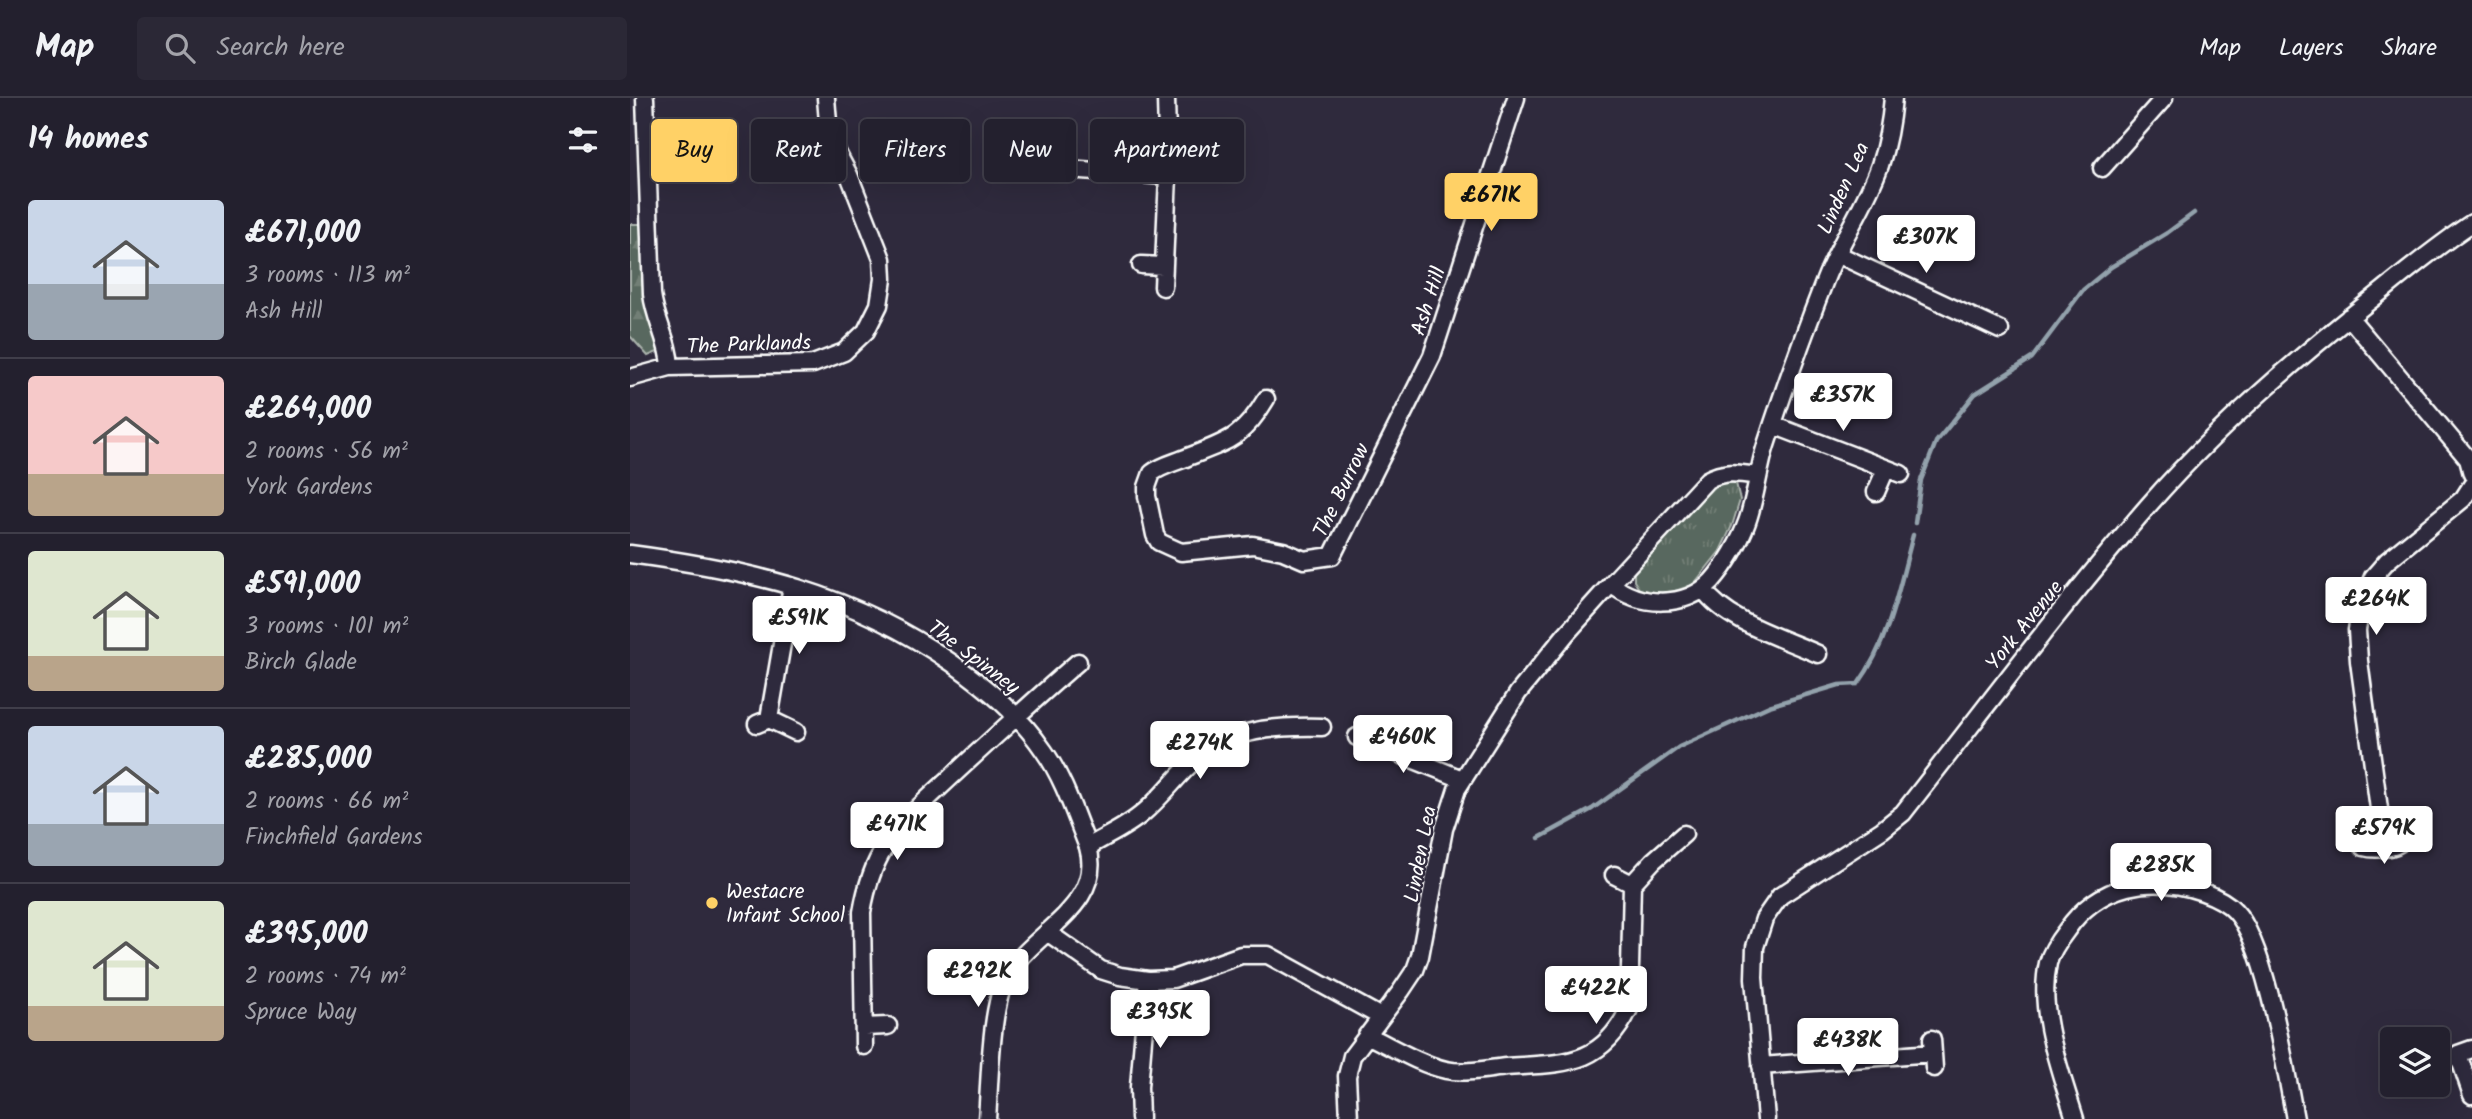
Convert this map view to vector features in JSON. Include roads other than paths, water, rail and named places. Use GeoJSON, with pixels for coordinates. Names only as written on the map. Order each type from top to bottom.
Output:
{"type":"FeatureCollection","features":[{"type":"Feature","properties":{"kind":"street"},"geometry":{"type":"LineString","coordinates":[[645,98],[652,294],[669,348],[670,368]]}},
{"type":"Feature","properties":{"kind":"street","name":"The Parklands"},"geometry":{"type":"LineString","coordinates":[[630,378],[670,368],[813,364],[827,361],[844,352],[866,331],[881,293],[882,259],[849,174],[833,145],[826,98]]}},
{"type":"Feature","properties":{"kind":"street"},"geometry":{"type":"LineString","coordinates":[[1166,98],[1167,119]]}},
{"type":"Feature","properties":{"kind":"street","name":"Ash Hill"},"geometry":{"type":"LineString","coordinates":[[1432,356],[1516,98]]}},
{"type":"Feature","properties":{"kind":"street","name":"Linden Lea"},"geometry":{"type":"LineString","coordinates":[[1611,584],[1629,596],[1660,602],[1676,600],[1703,589],[1723,568],[1747,524],[1773,425],[1826,277],[1879,167],[1887,140],[1893,98]]}},
{"type":"Feature","properties":{"kind":"street"},"geometry":{"type":"LineString","coordinates":[[2102,168],[2164,98]]}},
{"type":"Feature","properties":{"kind":"street"},"geometry":{"type":"LineString","coordinates":[[1163,287],[1168,182]]}},
{"type":"Feature","properties":{"kind":"street","name":"York Avenue"},"geometry":{"type":"LineString","coordinates":[[1766,1119],[1754,978],[1755,947],[1771,906],[1780,896],[1882,830],[1903,813],[2048,628],[2150,504],[2213,438],[2349,317],[2472,223]]}},
{"type":"Feature","properties":{"kind":"street","name":"Linden Lea"},"geometry":{"type":"LineString","coordinates":[[1837,254],[2000,330]]}},
{"type":"Feature","properties":{"kind":"street"},"geometry":{"type":"LineString","coordinates":[[1141,265],[1163,266]]}},
{"type":"Feature","properties":{"kind":"street"},"geometry":{"type":"LineString","coordinates":[[2349,317],[2468,459],[2472,474]]}},
{"type":"Feature","properties":{"kind":"street","name":"The Burrow"},"geometry":{"type":"LineString","coordinates":[[1266,398],[1253,421],[1241,433],[1227,442],[1152,473],[1147,496],[1155,535],[1159,542],[1181,552],[1253,545],[1283,551],[1304,560],[1332,555],[1432,356]]}},
{"type":"Feature","properties":{"kind":"street"},"geometry":{"type":"LineString","coordinates":[[1773,425],[1894,472],[1876,492]]}},
{"type":"Feature","properties":{"kind":"street","name":"Linden Lea"},"geometry":{"type":"LineString","coordinates":[[1349,1119],[1349,1065],[1352,1056],[1415,970],[1444,829],[1450,805],[1462,779],[1518,693],[1566,634],[1707,480],[1729,472],[1758,476]]}},
{"type":"Feature","properties":{"kind":"street"},"geometry":{"type":"LineString","coordinates":[[2382,831],[2359,661],[2357,630],[2361,605],[2373,577],[2387,561],[2463,499],[2472,485]]}},
{"type":"Feature","properties":{"kind":"street","name":"The Spinney"},"geometry":{"type":"LineString","coordinates":[[630,554],[753,575],[831,598],[891,624],[990,691],[1037,740],[1058,774],[1088,847],[1092,867],[1087,886],[1073,905],[1013,968],[999,997],[987,1119]]}},
{"type":"Feature","properties":{"kind":"street"},"geometry":{"type":"LineString","coordinates":[[792,586],[763,721],[796,732]]}},
{"type":"Feature","properties":{"kind":"street"},"geometry":{"type":"LineString","coordinates":[[1703,589],[1717,605],[1731,615],[1818,654]]}},
{"type":"Feature","properties":{"kind":"street"},"geometry":{"type":"LineString","coordinates":[[864,1046],[862,912],[875,864],[886,845],[908,818],[1016,716],[1078,662]]}},
{"type":"Feature","properties":{"kind":"street"},"geometry":{"type":"LineString","coordinates":[[1088,847],[1143,813],[1196,759],[1221,743],[1271,727],[1322,727]]}},
{"type":"Feature","properties":{"kind":"street"},"geometry":{"type":"LineString","coordinates":[[1357,737],[1462,779]]}},
{"type":"Feature","properties":{"kind":"street"},"geometry":{"type":"LineString","coordinates":[[1367,1035],[1429,1065],[1449,1071],[1572,1062],[1602,1046],[1622,1024],[1629,1009],[1632,884],[1684,834]]}},
{"type":"Feature","properties":{"kind":"street"},"geometry":{"type":"LineString","coordinates":[[1614,875],[1632,884]]}},
{"type":"Feature","properties":{"kind":"street"},"geometry":{"type":"LineString","coordinates":[[2075,1119],[2050,1036],[2046,981],[2049,960],[2071,923],[2090,903],[2126,886],[2148,884],[2170,884],[2215,897],[2234,910],[2249,931],[2274,1014],[2295,1119]]}},
{"type":"Feature","properties":{"kind":"street"},"geometry":{"type":"LineString","coordinates":[[1047,932],[1101,970],[1148,980],[1173,979],[1241,956],[1268,955],[1381,1017]]}},
{"type":"Feature","properties":{"kind":"street"},"geometry":{"type":"LineString","coordinates":[[1140,1119],[1139,1087],[1148,980]]}},
{"type":"Feature","properties":{"kind":"street"},"geometry":{"type":"LineString","coordinates":[[864,1027],[888,1026]]}},
{"type":"Feature","properties":{"kind":"street"},"geometry":{"type":"LineString","coordinates":[[2472,1049],[2458,1054],[2472,1096]]}},
{"type":"Feature","properties":{"kind":"street"},"geometry":{"type":"LineString","coordinates":[[1761,1066],[1933,1054]]}},
{"type":"Feature","properties":{"kind":"waterway"},"geometry":{"type":"LineString","coordinates":[[1915,523],[1921,480],[1936,442],[1975,394],[2032,358],[2083,290],[2111,267],[2194,213]]}},
{"type":"Feature","properties":{"kind":"waterway"},"geometry":{"type":"LineString","coordinates":[[1539,838],[1592,809],[1679,747],[1769,706],[1839,685],[1858,684],[1886,631],[1913,535]]}},
{"type":"Feature","properties":{"kind":"place","name":"Westacre Infant School"},"geometry":{"type":"Point","coordinates":[712,903]}}]}
